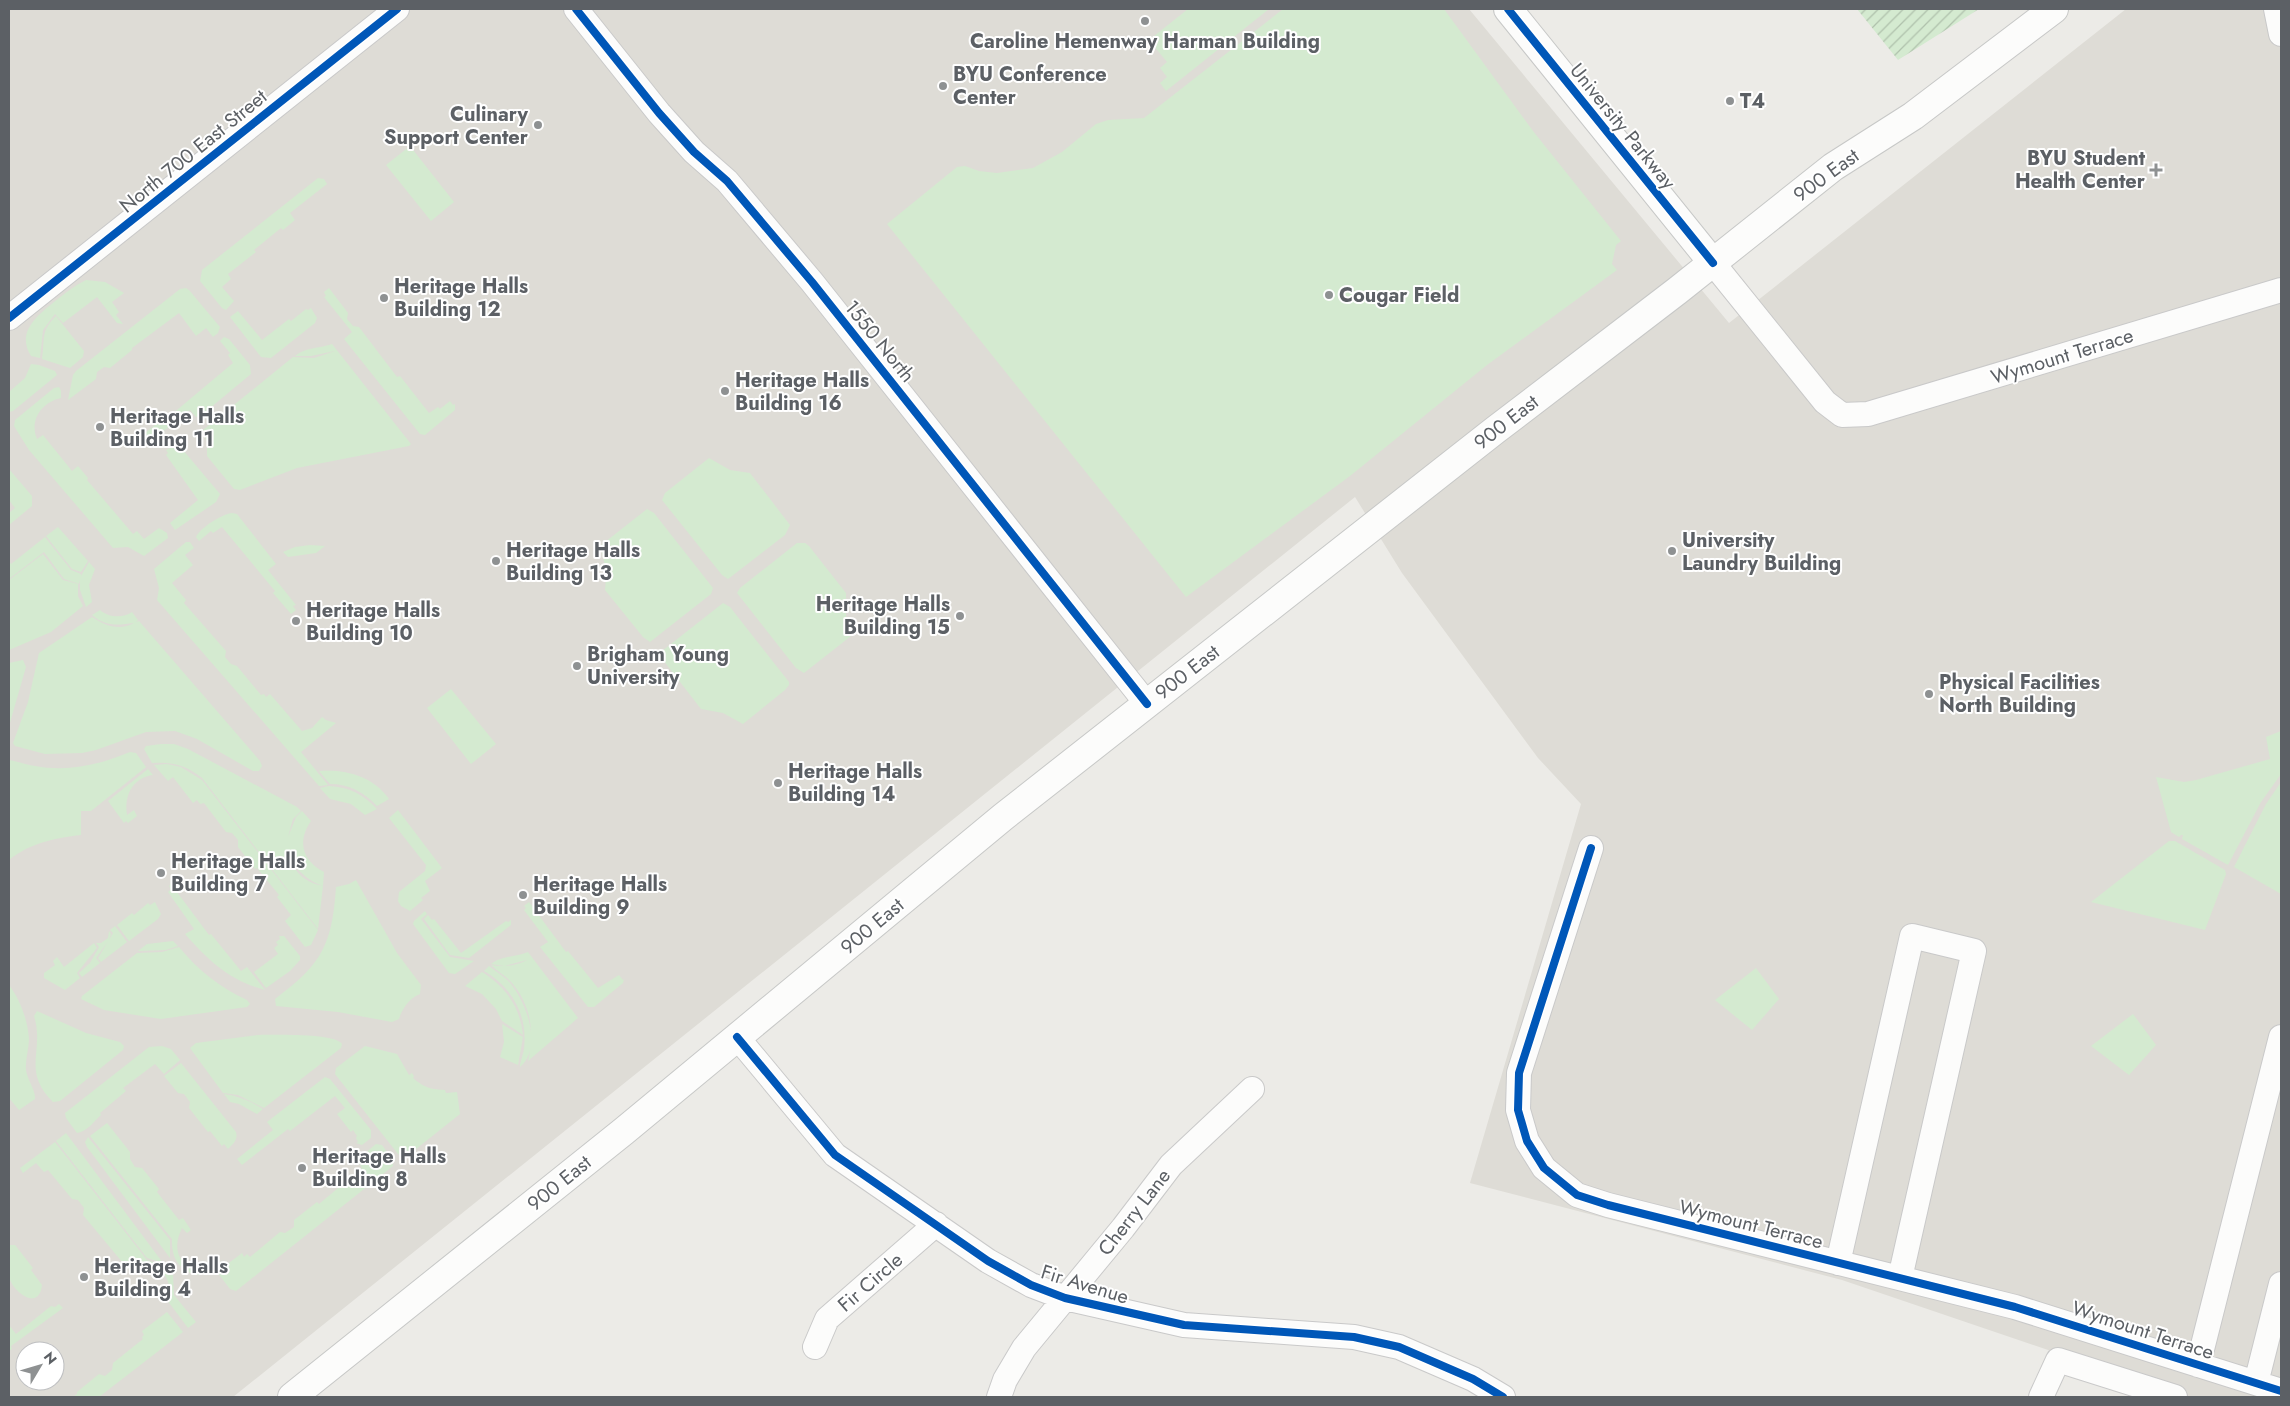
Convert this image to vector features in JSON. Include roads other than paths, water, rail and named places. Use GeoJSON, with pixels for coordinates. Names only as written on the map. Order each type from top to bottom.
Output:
{"type":"FeatureCollection","features":[{"type":"Feature","properties":{"kind":"main road","name":"University Parkway"},"geometry":{"type":"LineString","coordinates":[[1508,9],[1713,263]]}},
{"type":"Feature","properties":{"kind":"main road","name":"900 East"},"geometry":{"type":"LineString","coordinates":[[292,1397],[737,1037],[1003,817],[1486,437],[1713,263],[1833,167],[1913,116],[2054,9]]}},
{"type":"Feature","properties":{"kind":"street","name":"North 700 East Street"},"geometry":{"type":"LineString","coordinates":[[9,318],[397,9]]}},
{"type":"Feature","properties":{"kind":"street","name":"1550 North"},"geometry":{"type":"LineString","coordinates":[[576,9],[659,114],[694,152],[727,181],[812,282],[1147,704]]}},
{"type":"Feature","properties":{"kind":"street"},"geometry":{"type":"LineString","coordinates":[[2276,9],[2281,34]]}},
{"type":"Feature","properties":{"kind":"street","name":"University Parkway"},"geometry":{"type":"LineString","coordinates":[[1713,263],[1825,402],[1842,415]]}},
{"type":"Feature","properties":{"kind":"street","name":"Wymount Terrace"},"geometry":{"type":"LineString","coordinates":[[1842,415],[1868,414],[2281,290]]}},
{"type":"Feature","properties":{"kind":"street","name":"Wymount Terrace"},"geometry":{"type":"LineString","coordinates":[[1591,848],[1519,1073],[1518,1110],[1527,1141],[1544,1168],[1577,1195],[1608,1205],[2015,1307],[2281,1391]]}},
{"type":"Feature","properties":{"kind":"street"},"geometry":{"type":"LineString","coordinates":[[1838,1263],[1912,936],[1974,951],[1900,1278]]}},
{"type":"Feature","properties":{"kind":"street","name":"Fir Avenue"},"geometry":{"type":"LineString","coordinates":[[737,1037],[835,1154],[988,1261],[1031,1285],[1065,1298],[1184,1325],[1354,1337],[1400,1347],[1473,1379],[1503,1397]]}},
{"type":"Feature","properties":{"kind":"street"},"geometry":{"type":"LineString","coordinates":[[2198,1364],[2281,1037]]}},
{"type":"Feature","properties":{"kind":"street","name":"Cherry Lane"},"geometry":{"type":"LineString","coordinates":[[999,1397],[1005,1380],[1024,1348],[1123,1228],[1171,1164],[1252,1089]]}},
{"type":"Feature","properties":{"kind":"street","name":"Fir Circle"},"geometry":{"type":"LineString","coordinates":[[815,1348],[827,1319],[936,1224]]}},
{"type":"Feature","properties":{"kind":"street"},"geometry":{"type":"LineString","coordinates":[[2256,1383],[2281,1284]]}},
{"type":"Feature","properties":{"kind":"street"},"geometry":{"type":"LineString","coordinates":[[2041,1397],[2058,1360],[2175,1397]]}},
{"type":"Feature","properties":{"kind":"place","name":"Caroline Hemenway Harman Building"},"geometry":{"type":"Point","coordinates":[1145,21]}},
{"type":"Feature","properties":{"kind":"place","name":"BYU Conference Center"},"geometry":{"type":"Point","coordinates":[943,86]}},
{"type":"Feature","properties":{"kind":"place","name":"T4"},"geometry":{"type":"Point","coordinates":[1730,101]}},
{"type":"Feature","properties":{"kind":"place","name":"Culinary Support Center"},"geometry":{"type":"Point","coordinates":[538,125]}},
{"type":"Feature","properties":{"kind":"place","name":"BYU Student Health Center"},"geometry":{"type":"Point","coordinates":[2156,170]}},
{"type":"Feature","properties":{"kind":"place","name":"Cougar Field"},"geometry":{"type":"Point","coordinates":[1329,295]}},
{"type":"Feature","properties":{"kind":"place","name":"Heritage Halls Building 12"},"geometry":{"type":"Point","coordinates":[384,298]}},
{"type":"Feature","properties":{"kind":"place","name":"Heritage Halls Building 16"},"geometry":{"type":"Point","coordinates":[725,391]}},
{"type":"Feature","properties":{"kind":"place","name":"Heritage Halls Building 11"},"geometry":{"type":"Point","coordinates":[100,427]}},
{"type":"Feature","properties":{"kind":"place","name":"University Laundry Building"},"geometry":{"type":"Point","coordinates":[1672,551]}},
{"type":"Feature","properties":{"kind":"place","name":"Heritage Halls Building 13"},"geometry":{"type":"Point","coordinates":[496,561]}},
{"type":"Feature","properties":{"kind":"place","name":"Heritage Halls Building 15"},"geometry":{"type":"Point","coordinates":[960,616]}},
{"type":"Feature","properties":{"kind":"place","name":"Heritage Halls Building 10"},"geometry":{"type":"Point","coordinates":[296,621]}},
{"type":"Feature","properties":{"kind":"place","name":"Brigham Young University"},"geometry":{"type":"Point","coordinates":[577,666]}},
{"type":"Feature","properties":{"kind":"place","name":"Physical Facilities North Building"},"geometry":{"type":"Point","coordinates":[1929,694]}},
{"type":"Feature","properties":{"kind":"place","name":"Heritage Halls Building 14"},"geometry":{"type":"Point","coordinates":[778,783]}},
{"type":"Feature","properties":{"kind":"place","name":"Heritage Halls Building 7"},"geometry":{"type":"Point","coordinates":[161,873]}},
{"type":"Feature","properties":{"kind":"place","name":"Heritage Halls Building 9"},"geometry":{"type":"Point","coordinates":[523,895]}},
{"type":"Feature","properties":{"kind":"place","name":"Heritage Halls Building 8"},"geometry":{"type":"Point","coordinates":[302,1168]}},
{"type":"Feature","properties":{"kind":"place","name":"Heritage Halls Building 4"},"geometry":{"type":"Point","coordinates":[84,1277]}}]}
